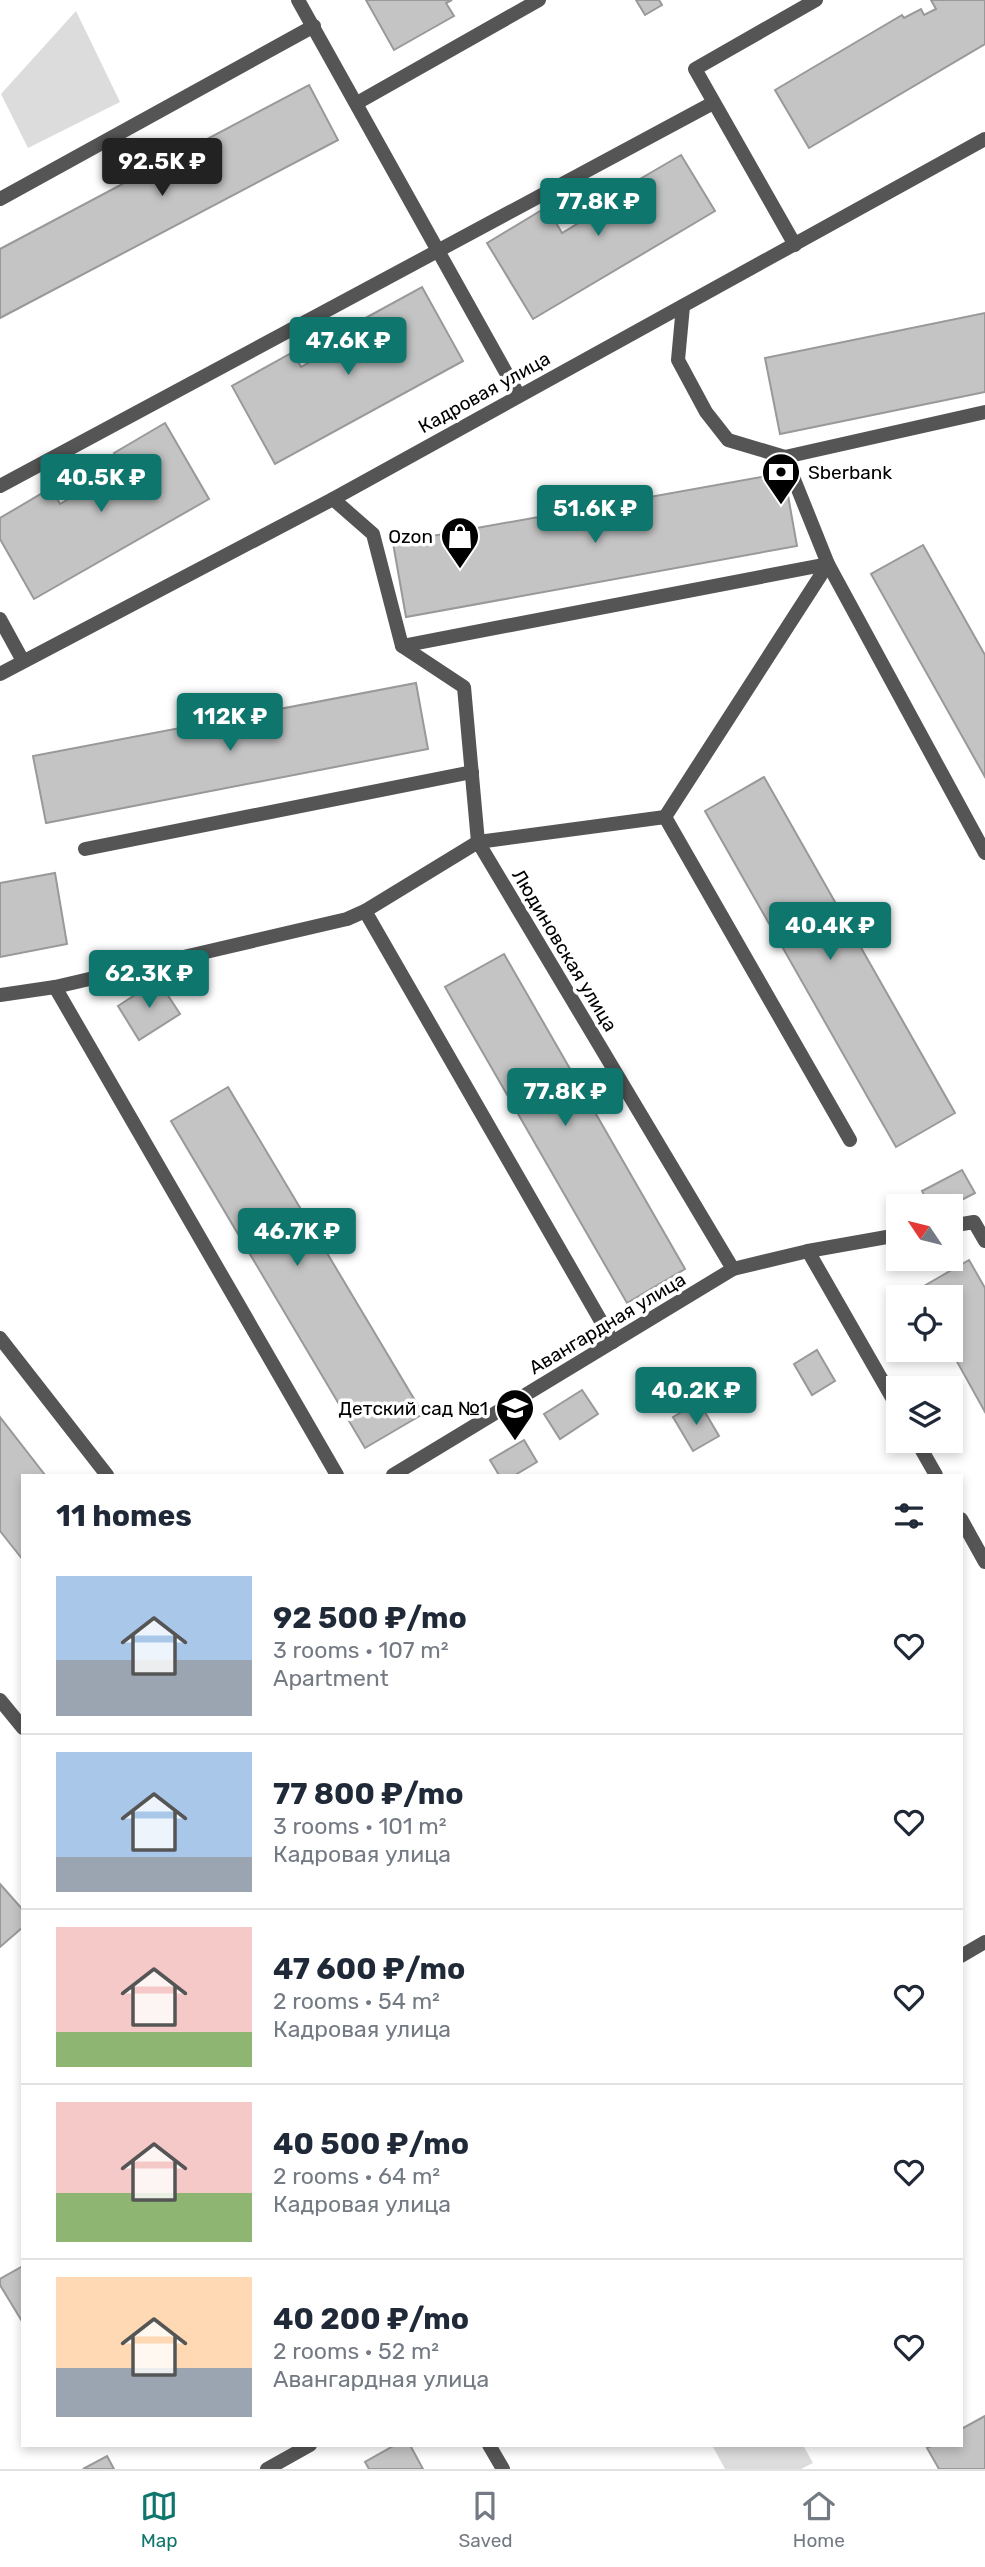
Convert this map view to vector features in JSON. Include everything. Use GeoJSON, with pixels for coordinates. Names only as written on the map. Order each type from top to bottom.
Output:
{"type":"FeatureCollection","features":[{"type":"Feature","properties":{"kind":"street"},"geometry":{"type":"LineString","coordinates":[[298,0],[518,394]]}},
{"type":"Feature","properties":{"kind":"street"},"geometry":{"type":"LineString","coordinates":[[357,103],[539,0]]}},
{"type":"Feature","properties":{"kind":"street"},"geometry":{"type":"LineString","coordinates":[[795,244],[695,69],[816,0]]}},
{"type":"Feature","properties":{"kind":"street"},"geometry":{"type":"LineString","coordinates":[[0,199],[314,26]]}},
{"type":"Feature","properties":{"kind":"street"},"geometry":{"type":"LineString","coordinates":[[0,486],[439,253],[713,103]]}},
{"type":"Feature","properties":{"kind":"street","name":"Кадровая улица"},"geometry":{"type":"LineString","coordinates":[[0,674],[333,499],[518,394],[985,139]]}},
{"type":"Feature","properties":{"kind":"street"},"geometry":{"type":"LineString","coordinates":[[683,306],[678,360],[706,412],[728,440],[785,457],[985,412]]}},
{"type":"Feature","properties":{"kind":"street"},"geometry":{"type":"LineString","coordinates":[[785,457],[828,564],[985,853]]}},
{"type":"Feature","properties":{"kind":"street"},"geometry":{"type":"LineString","coordinates":[[333,499],[373,534],[402,646],[828,564]]}},
{"type":"Feature","properties":{"kind":"street"},"geometry":{"type":"LineString","coordinates":[[0,995],[55,987],[347,919],[365,911],[478,842],[665,817],[828,564]]}},
{"type":"Feature","properties":{"kind":"street"},"geometry":{"type":"LineString","coordinates":[[0,619],[23,661]]}},
{"type":"Feature","properties":{"kind":"street","name":"Людиновская улица"},"geometry":{"type":"LineString","coordinates":[[402,646],[464,687],[478,842],[733,1269]]}},
{"type":"Feature","properties":{"kind":"street"},"geometry":{"type":"LineString","coordinates":[[85,849],[472,772]]}},
{"type":"Feature","properties":{"kind":"street"},"geometry":{"type":"LineString","coordinates":[[665,817],[850,1140]]}},
{"type":"Feature","properties":{"kind":"street"},"geometry":{"type":"LineString","coordinates":[[365,911],[613,1342]]}},
{"type":"Feature","properties":{"kind":"street"},"geometry":{"type":"LineString","coordinates":[[55,987],[336,1474]]}},
{"type":"Feature","properties":{"kind":"street"},"geometry":{"type":"LineString","coordinates":[[963,1224],[974,1222],[985,1241]]}},
{"type":"Feature","properties":{"kind":"street"},"geometry":{"type":"LineString","coordinates":[[733,1269],[808,1251],[886,1237]]}},
{"type":"Feature","properties":{"kind":"street"},"geometry":{"type":"LineString","coordinates":[[808,1251],[886,1387]]}},
{"type":"Feature","properties":{"kind":"street","name":"Авангардная улица"},"geometry":{"type":"LineString","coordinates":[[395,1474],[733,1269]]}},
{"type":"Feature","properties":{"kind":"street"},"geometry":{"type":"LineString","coordinates":[[0,1338],[106,1474]]}},
{"type":"Feature","properties":{"kind":"street"},"geometry":{"type":"LineString","coordinates":[[923,1453],[935,1474]]}},
{"type":"Feature","properties":{"kind":"street"},"geometry":{"type":"LineString","coordinates":[[963,1523],[985,1562]]}},
{"type":"Feature","properties":{"kind":"street"},"geometry":{"type":"LineString","coordinates":[[0,1700],[21,1726]]}},
{"type":"Feature","properties":{"kind":"street"},"geometry":{"type":"LineString","coordinates":[[963,1955],[985,1942]]}},
{"type":"Feature","properties":{"kind":"street"},"geometry":{"type":"LineString","coordinates":[[267,2469],[306,2447]]}},
{"type":"Feature","properties":{"kind":"street"},"geometry":{"type":"LineString","coordinates":[[490,2447],[503,2469]]}},
{"type":"Feature","properties":{"kind":"shaded area"},"geometry":{"type":"Polygon","coordinates":[[[76,11],[120,102],[28,148],[1,94],[76,11]]]}},
{"type":"Feature","properties":{"kind":"shaded area"},"geometry":{"type":"Polygon","coordinates":[[[713,2447],[804,2447],[813,2463],[801,2469],[725,2469],[713,2447]]]}},
{"type":"Feature","properties":{"kind":"building"},"geometry":{"type":"Polygon","coordinates":[[[366,0],[452,0],[446,3],[454,16],[394,50],[366,0]]]}},
{"type":"Feature","properties":{"kind":"building"},"geometry":{"type":"Polygon","coordinates":[[[636,0],[659,0],[662,5],[645,15],[636,0]]]}},
{"type":"Feature","properties":{"kind":"building"},"geometry":{"type":"Polygon","coordinates":[[[931,0],[985,0],[985,44],[809,148],[775,90],[902,15],[904,18],[921,9],[924,15],[936,9],[931,0]]]}},
{"type":"Feature","properties":{"kind":"building"},"geometry":{"type":"Polygon","coordinates":[[[309,85],[338,140],[0,318],[0,249],[309,85]]]}},
{"type":"Feature","properties":{"kind":"building"},"geometry":{"type":"Polygon","coordinates":[[[681,155],[715,211],[533,319],[487,243],[547,207],[562,233],[631,191],[628,186],[681,155]]]}},
{"type":"Feature","properties":{"kind":"building"},"geometry":{"type":"Polygon","coordinates":[[[422,287],[463,361],[275,464],[232,386],[293,352],[301,367],[365,331],[360,321],[422,287]]]}},
{"type":"Feature","properties":{"kind":"building"},"geometry":{"type":"Polygon","coordinates":[[[985,313],[985,392],[780,434],[765,358],[985,313]]]}},
{"type":"Feature","properties":{"kind":"building"},"geometry":{"type":"Polygon","coordinates":[[[165,423],[209,499],[34,599],[0,539],[0,518],[51,488],[60,504],[123,468],[114,453],[165,423]]]}},
{"type":"Feature","properties":{"kind":"building"},"geometry":{"type":"Polygon","coordinates":[[[784,473],[797,546],[406,617],[393,543],[784,473]]]}},
{"type":"Feature","properties":{"kind":"building"},"geometry":{"type":"Polygon","coordinates":[[[923,545],[985,655],[985,777],[871,574],[923,545]]]}},
{"type":"Feature","properties":{"kind":"building"},"geometry":{"type":"Polygon","coordinates":[[[416,683],[428,749],[46,823],[33,756],[416,683]]]}},
{"type":"Feature","properties":{"kind":"building"},"geometry":{"type":"Polygon","coordinates":[[[764,777],[955,1113],[896,1147],[705,811],[764,777]]]}},
{"type":"Feature","properties":{"kind":"building"},"geometry":{"type":"Polygon","coordinates":[[[55,873],[67,944],[0,957],[0,883],[55,873]]]}},
{"type":"Feature","properties":{"kind":"building"},"geometry":{"type":"Polygon","coordinates":[[[504,954],[685,1269],[627,1303],[445,987],[504,954]]]}},
{"type":"Feature","properties":{"kind":"building"},"geometry":{"type":"Polygon","coordinates":[[[158,980],[180,1014],[139,1040],[118,1006],[158,980]]]}},
{"type":"Feature","properties":{"kind":"building"},"geometry":{"type":"Polygon","coordinates":[[[228,1087],[423,1414],[365,1448],[171,1121],[228,1087]]]}},
{"type":"Feature","properties":{"kind":"building"},"geometry":{"type":"Polygon","coordinates":[[[962,1170],[975,1193],[963,1199],[963,1194],[923,1194],[922,1191],[962,1170]]]}},
{"type":"Feature","properties":{"kind":"building"},"geometry":{"type":"Polygon","coordinates":[[[969,1260],[985,1288],[985,1412],[957,1362],[963,1362],[963,1285],[926,1285],[950,1271],[963,1271],[963,1263],[969,1260]]]}},
{"type":"Feature","properties":{"kind":"building"},"geometry":{"type":"Polygon","coordinates":[[[817,1350],[835,1381],[812,1395],[794,1364],[817,1350]]]}},
{"type":"Feature","properties":{"kind":"building"},"geometry":{"type":"Polygon","coordinates":[[[582,1390],[598,1414],[560,1439],[544,1414],[582,1390]]]}},
{"type":"Feature","properties":{"kind":"building"},"geometry":{"type":"Polygon","coordinates":[[[699,1402],[719,1436],[693,1451],[673,1417],[699,1402]]]}},
{"type":"Feature","properties":{"kind":"building"},"geometry":{"type":"Polygon","coordinates":[[[0,1417],[44,1474],[21,1474],[21,1557],[0,1531],[0,1417]]]}},
{"type":"Feature","properties":{"kind":"building"},"geometry":{"type":"Polygon","coordinates":[[[524,1440],[537,1462],[517,1474],[498,1474],[490,1460],[524,1440]]]}},
{"type":"Feature","properties":{"kind":"building"},"geometry":{"type":"Polygon","coordinates":[[[0,1884],[21,1908],[21,1929],[0,1947],[0,1884]]]}},
{"type":"Feature","properties":{"kind":"building"},"geometry":{"type":"Polygon","coordinates":[[[21,2267],[21,2320],[0,2285],[0,2279],[21,2267]]]}},
{"type":"Feature","properties":{"kind":"building"},"geometry":{"type":"Polygon","coordinates":[[[985,2416],[985,2469],[939,2469],[927,2448],[963,2447],[963,2428],[985,2416]]]}},
{"type":"Feature","properties":{"kind":"building"},"geometry":{"type":"Polygon","coordinates":[[[391,2447],[411,2447],[423,2469],[369,2469],[365,2462],[391,2447]]]}},
{"type":"Feature","properties":{"kind":"building"},"geometry":{"type":"Polygon","coordinates":[[[107,2456],[114,2469],[83,2469],[107,2456]]]}},
{"type":"Feature","properties":{"kind":"place","name":"Sberbank"},"geometry":{"type":"Point","coordinates":[781,506]}},
{"type":"Feature","properties":{"kind":"place","name":"Ozon"},"geometry":{"type":"Point","coordinates":[460,570]}},
{"type":"Feature","properties":{"kind":"place","name":"Детский сад №1"},"geometry":{"type":"Point","coordinates":[515,1442]}}]}
